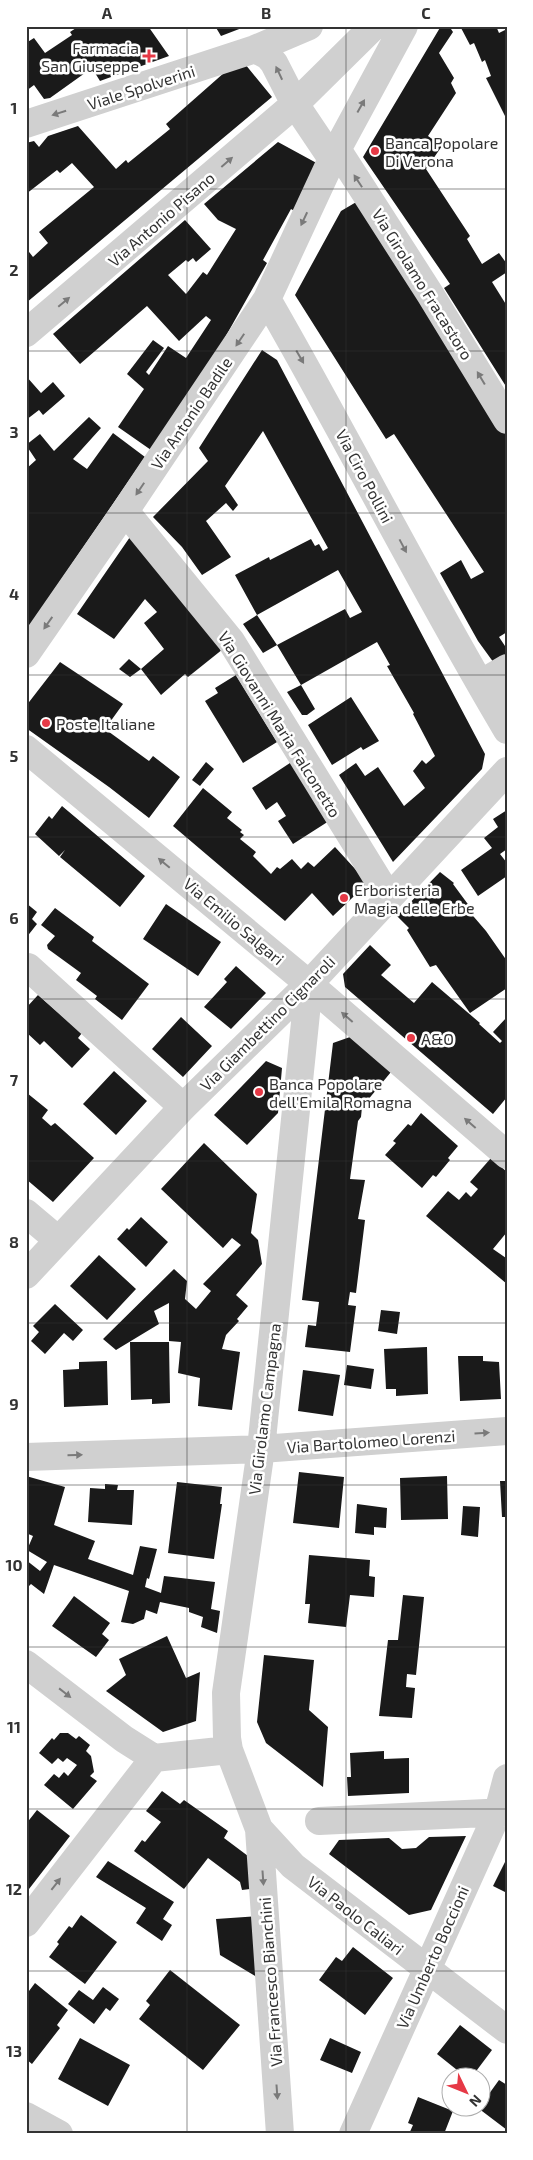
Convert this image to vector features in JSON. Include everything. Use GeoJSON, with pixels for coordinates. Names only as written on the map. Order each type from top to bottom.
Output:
{"type":"FeatureCollection","features":[{"type":"Feature","properties":{"kind":"street","name":"Viale Spolverini"},"geometry":{"type":"LineString","coordinates":[[26,124],[255,50],[309,26]]}},
{"type":"Feature","properties":{"kind":"street","name":"Via Antonio Pisano"},"geometry":{"type":"LineString","coordinates":[[26,333],[295,104],[374,26]]}},
{"type":"Feature","properties":{"kind":"street","name":"Via Antonio Badile"},"geometry":{"type":"LineString","coordinates":[[26,654],[125,511],[267,299],[335,154],[404,26]]}},
{"type":"Feature","properties":{"kind":"street","name":"Via Girolamo Fracastoro"},"geometry":{"type":"LineString","coordinates":[[255,50],[268,56],[274,63],[295,104],[335,154],[430,294],[507,420]]}},
{"type":"Feature","properties":{"kind":"street","name":"Via Ciro Pollini"},"geometry":{"type":"LineString","coordinates":[[267,299],[307,368],[462,654],[507,730]]}},
{"type":"Feature","properties":{"kind":"street","name":"Via Giovanni Maria Falconetto"},"geometry":{"type":"LineString","coordinates":[[125,511],[231,641],[388,896]]}},
{"type":"Feature","properties":{"kind":"street"},"geometry":{"type":"LineString","coordinates":[[507,668],[490,678],[507,704]]}},
{"type":"Feature","properties":{"kind":"street","name":"Via Emilio Salgari"},"geometry":{"type":"LineString","coordinates":[[26,749],[309,984],[507,1155]]}},
{"type":"Feature","properties":{"kind":"street","name":"Via Giambettino Cignaroli"},"geometry":{"type":"LineString","coordinates":[[26,1275],[183,1108],[309,984],[388,896],[507,772]]}},
{"type":"Feature","properties":{"kind":"street"},"geometry":{"type":"LineString","coordinates":[[28,967],[183,1108]]}},
{"type":"Feature","properties":{"kind":"street","name":"Via Girolamo Campagna"},"geometry":{"type":"LineString","coordinates":[[259,1829],[227,1738],[226,1693],[261,1449],[309,984]]}},
{"type":"Feature","properties":{"kind":"street"},"geometry":{"type":"LineString","coordinates":[[26,1213],[58,1240]]}},
{"type":"Feature","properties":{"kind":"street","name":"Via Bartolomeo Lorenzi"},"geometry":{"type":"LineString","coordinates":[[26,1457],[261,1449],[507,1432]]}},
{"type":"Feature","properties":{"kind":"street"},"geometry":{"type":"LineString","coordinates":[[26,1664],[124,1739],[154,1758],[230,1750]]}},
{"type":"Feature","properties":{"kind":"street"},"geometry":{"type":"LineString","coordinates":[[26,1923],[154,1758]]}},
{"type":"Feature","properties":{"kind":"street","name":"Via Umberto Boccioni"},"geometry":{"type":"LineString","coordinates":[[353,2134],[426,1969],[502,1812],[507,1778]]}},
{"type":"Feature","properties":{"kind":"street"},"geometry":{"type":"LineString","coordinates":[[319,1821],[502,1812]]}},
{"type":"Feature","properties":{"kind":"street","name":"Via Paolo Caliari"},"geometry":{"type":"LineString","coordinates":[[259,1829],[293,1866],[507,2030]]}},
{"type":"Feature","properties":{"kind":"street","name":"Via Francesco Bianchini"},"geometry":{"type":"LineString","coordinates":[[259,1829],[280,2134]]}},
{"type":"Feature","properties":{"kind":"street"},"geometry":{"type":"LineString","coordinates":[[26,2116],[59,2134]]}},
{"type":"Feature","properties":{"kind":"building"},"geometry":{"type":"Polygon","coordinates":[[[79,26],[148,26],[169,56],[100,81],[92,68],[50,98],[44,99],[34,85],[26,91],[26,43],[34,38],[45,53],[72,35],[70,32],[79,26]]]}},
{"type":"Feature","properties":{"kind":"building"},"geometry":{"type":"Polygon","coordinates":[[[215,26],[247,26],[221,36],[215,26]]]}},
{"type":"Feature","properties":{"kind":"building"},"geometry":{"type":"Polygon","coordinates":[[[441,26],[454,26],[451,29],[453,32],[439,53],[454,78],[451,83],[456,93],[428,136],[442,146],[426,169],[470,236],[467,239],[482,264],[499,253],[507,264],[507,272],[492,282],[507,306],[507,388],[444,288],[450,284],[363,157],[441,26]]]}},
{"type":"Feature","properties":{"kind":"building"},"geometry":{"type":"Polygon","coordinates":[[[460,26],[496,26],[499,33],[507,29],[507,120],[486,78],[491,76],[485,60],[482,62],[474,43],[470,45],[460,26]]]}},
{"type":"Feature","properties":{"kind":"building"},"geometry":{"type":"Polygon","coordinates":[[[245,64],[272,97],[26,303],[26,248],[33,257],[48,243],[39,232],[94,187],[72,163],[60,173],[57,170],[26,194],[26,143],[34,141],[39,147],[48,136],[78,126],[116,169],[126,160],[128,163],[170,129],[166,124],[225,72],[245,64]]]}},
{"type":"Feature","properties":{"kind":"building"},"geometry":{"type":"Polygon","coordinates":[[[278,142],[322,166],[296,212],[291,209],[263,260],[267,263],[209,366],[151,450],[118,427],[144,389],[127,374],[153,340],[164,348],[146,372],[149,375],[168,346],[186,358],[211,320],[206,316],[179,341],[147,306],[80,364],[53,334],[185,220],[211,249],[196,262],[193,258],[188,262],[186,260],[168,275],[186,294],[203,272],[207,275],[236,229],[218,220],[204,204],[278,142]]]}},
{"type":"Feature","properties":{"kind":"building"},"geometry":{"type":"Polygon","coordinates":[[[358,201],[507,435],[507,632],[499,637],[507,649],[507,665],[499,670],[478,641],[440,573],[461,560],[471,579],[484,572],[394,434],[386,439],[295,295],[341,211],[358,201]]]}},
{"type":"Feature","properties":{"kind":"building"},"geometry":{"type":"Polygon","coordinates":[[[262,350],[277,360],[485,754],[482,769],[393,862],[339,775],[356,763],[365,776],[378,767],[404,806],[425,788],[413,771],[422,760],[426,764],[435,756],[414,713],[387,666],[390,665],[377,642],[301,685],[277,645],[345,609],[350,618],[362,612],[338,570],[257,615],[235,575],[269,557],[270,560],[311,539],[315,546],[319,544],[323,551],[328,548],[263,431],[225,486],[238,505],[233,511],[226,503],[206,521],[231,557],[202,575],[182,547],[153,517],[208,461],[199,448],[262,350]]]}},
{"type":"Feature","properties":{"kind":"building"},"geometry":{"type":"Polygon","coordinates":[[[26,376],[41,393],[53,382],[65,396],[43,415],[39,410],[26,420],[26,376]]]}},
{"type":"Feature","properties":{"kind":"building"},"geometry":{"type":"Polygon","coordinates":[[[89,417],[101,428],[73,459],[87,469],[113,433],[145,457],[26,631],[26,469],[36,460],[26,445],[40,434],[54,451],[89,417]]]}},
{"type":"Feature","properties":{"kind":"building"},"geometry":{"type":"Polygon","coordinates":[[[130,537],[223,649],[188,677],[185,674],[161,695],[141,669],[164,649],[144,623],[157,612],[145,599],[114,639],[77,614],[130,537]]]}},
{"type":"Feature","properties":{"kind":"building"},"geometry":{"type":"Polygon","coordinates":[[[257,615],[277,645],[263,653],[243,624],[257,615]]]}},
{"type":"Feature","properties":{"kind":"building"},"geometry":{"type":"Polygon","coordinates":[[[129,659],[141,669],[130,677],[119,669],[129,659]]]}},
{"type":"Feature","properties":{"kind":"building"},"geometry":{"type":"Polygon","coordinates":[[[60,662],[123,704],[105,729],[149,761],[153,756],[180,777],[149,818],[26,728],[26,706],[60,662]]]}},
{"type":"Feature","properties":{"kind":"building"},"geometry":{"type":"Polygon","coordinates":[[[236,675],[277,742],[243,763],[205,701],[218,693],[215,688],[236,675]]]}},
{"type":"Feature","properties":{"kind":"building"},"geometry":{"type":"Polygon","coordinates":[[[301,685],[315,709],[307,715],[302,715],[287,692],[301,685]]]}},
{"type":"Feature","properties":{"kind":"building"},"geometry":{"type":"Polygon","coordinates":[[[351,697],[379,741],[363,750],[361,747],[332,765],[308,725],[351,697]]]}},
{"type":"Feature","properties":{"kind":"building"},"geometry":{"type":"Polygon","coordinates":[[[293,761],[329,821],[293,844],[278,821],[286,816],[277,802],[266,810],[252,788],[293,761]]]}},
{"type":"Feature","properties":{"kind":"building"},"geometry":{"type":"Polygon","coordinates":[[[206,762],[214,769],[200,786],[192,780],[206,762]]]}},
{"type":"Feature","properties":{"kind":"building"},"geometry":{"type":"Polygon","coordinates":[[[203,788],[232,812],[227,818],[242,830],[240,832],[244,835],[240,839],[256,852],[253,856],[271,874],[277,867],[280,869],[292,859],[301,869],[308,862],[314,867],[335,847],[368,883],[333,916],[312,893],[285,921],[173,826],[203,788]]]}},
{"type":"Feature","properties":{"kind":"building"},"geometry":{"type":"Polygon","coordinates":[[[62,806],[145,876],[120,907],[60,857],[65,850],[59,856],[35,834],[49,816],[52,819],[62,806]]]}},
{"type":"Feature","properties":{"kind":"building"},"geometry":{"type":"Polygon","coordinates":[[[507,810],[507,849],[500,854],[507,863],[507,876],[478,896],[461,870],[492,848],[484,838],[498,827],[493,819],[507,810]]]}},
{"type":"Feature","properties":{"kind":"building"},"geometry":{"type":"Polygon","coordinates":[[[440,872],[454,883],[470,907],[468,910],[486,931],[507,961],[507,988],[470,1013],[436,965],[430,967],[407,930],[409,928],[397,916],[440,872]]]}},
{"type":"Feature","properties":{"kind":"building"},"geometry":{"type":"Polygon","coordinates":[[[26,903],[37,912],[32,919],[37,924],[26,938],[26,903]]]}},
{"type":"Feature","properties":{"kind":"building"},"geometry":{"type":"Polygon","coordinates":[[[166,904],[221,942],[198,976],[143,939],[166,904]]]}},
{"type":"Feature","properties":{"kind":"building"},"geometry":{"type":"Polygon","coordinates":[[[55,908],[94,937],[92,941],[149,984],[122,1020],[95,999],[97,996],[76,980],[81,973],[48,949],[47,945],[55,936],[41,925],[55,908]]]}},
{"type":"Feature","properties":{"kind":"building"},"geometry":{"type":"Polygon","coordinates":[[[370,945],[391,965],[381,975],[414,1003],[432,982],[480,1023],[500,1043],[502,1041],[493,1032],[507,1017],[507,1097],[493,1114],[345,987],[343,974],[370,945]]]}},
{"type":"Feature","properties":{"kind":"building"},"geometry":{"type":"Polygon","coordinates":[[[236,966],[266,993],[231,1029],[204,1007],[227,982],[224,979],[236,966]]]}},
{"type":"Feature","properties":{"kind":"building"},"geometry":{"type":"Polygon","coordinates":[[[38,995],[82,1033],[78,1038],[90,1049],[72,1068],[44,1041],[40,1045],[26,1032],[26,1008],[38,995]]]}},
{"type":"Feature","properties":{"kind":"building"},"geometry":{"type":"Polygon","coordinates":[[[181,1017],[212,1046],[183,1077],[152,1049],[181,1017]]]}},
{"type":"Feature","properties":{"kind":"building"},"geometry":{"type":"Polygon","coordinates":[[[350,1037],[391,1072],[362,1107],[361,1117],[358,1121],[350,1179],[365,1180],[358,1219],[365,1220],[356,1293],[350,1292],[348,1305],[356,1306],[350,1352],[305,1347],[308,1325],[316,1326],[319,1302],[302,1300],[333,1043],[350,1037]]]}},
{"type":"Feature","properties":{"kind":"building"},"geometry":{"type":"Polygon","coordinates":[[[266,1061],[282,1068],[278,1113],[247,1145],[214,1115],[266,1061]]]}},
{"type":"Feature","properties":{"kind":"building"},"geometry":{"type":"Polygon","coordinates":[[[114,1071],[147,1101],[116,1135],[83,1104],[114,1071]]]}},
{"type":"Feature","properties":{"kind":"building"},"geometry":{"type":"Polygon","coordinates":[[[27,1093],[48,1110],[42,1118],[51,1126],[55,1123],[94,1158],[53,1202],[26,1179],[27,1093]]]}},
{"type":"Feature","properties":{"kind":"building"},"geometry":{"type":"Polygon","coordinates":[[[421,1113],[458,1146],[448,1158],[450,1160],[436,1177],[433,1175],[422,1188],[385,1155],[396,1143],[393,1141],[408,1124],[411,1126],[421,1113]]]}},
{"type":"Feature","properties":{"kind":"building"},"geometry":{"type":"Polygon","coordinates":[[[204,1143],[257,1194],[251,1233],[258,1240],[262,1264],[236,1295],[248,1306],[237,1319],[239,1321],[226,1335],[222,1349],[240,1352],[232,1410],[198,1406],[200,1378],[178,1373],[181,1342],[169,1341],[169,1303],[154,1311],[159,1324],[116,1350],[103,1339],[174,1269],[187,1281],[185,1299],[196,1309],[211,1291],[203,1284],[241,1245],[232,1238],[223,1248],[161,1189],[204,1143]]]}},
{"type":"Feature","properties":{"kind":"building"},"geometry":{"type":"Polygon","coordinates":[[[491,1158],[507,1172],[507,1232],[493,1249],[507,1257],[507,1284],[426,1216],[448,1191],[459,1200],[466,1192],[471,1197],[478,1189],[470,1182],[491,1158]]]}},
{"type":"Feature","properties":{"kind":"building"},"geometry":{"type":"Polygon","coordinates":[[[141,1217],[168,1242],[146,1267],[117,1239],[141,1217]]]}},
{"type":"Feature","properties":{"kind":"building"},"geometry":{"type":"Polygon","coordinates":[[[99,1255],[136,1289],[107,1320],[70,1286],[99,1255]]]}},
{"type":"Feature","properties":{"kind":"building"},"geometry":{"type":"Polygon","coordinates":[[[55,1304],[83,1330],[73,1341],[64,1333],[45,1354],[31,1341],[39,1332],[33,1326],[55,1304]]]}},
{"type":"Feature","properties":{"kind":"building"},"geometry":{"type":"Polygon","coordinates":[[[381,1310],[400,1312],[397,1334],[378,1331],[381,1310]]]}},
{"type":"Feature","properties":{"kind":"building"},"geometry":{"type":"Polygon","coordinates":[[[130,1342],[169,1342],[170,1403],[152,1404],[152,1399],[131,1400],[130,1342]]]}},
{"type":"Feature","properties":{"kind":"building"},"geometry":{"type":"Polygon","coordinates":[[[427,1347],[428,1394],[396,1396],[396,1389],[386,1389],[384,1349],[427,1347]]]}},
{"type":"Feature","properties":{"kind":"building"},"geometry":{"type":"Polygon","coordinates":[[[458,1356],[483,1356],[483,1361],[499,1362],[501,1399],[460,1401],[458,1356]]]}},
{"type":"Feature","properties":{"kind":"building"},"geometry":{"type":"Polygon","coordinates":[[[107,1361],[108,1405],[64,1407],[63,1370],[79,1369],[79,1362],[107,1361]]]}},
{"type":"Feature","properties":{"kind":"building"},"geometry":{"type":"Polygon","coordinates":[[[347,1365],[374,1369],[371,1389],[344,1385],[347,1365]]]}},
{"type":"Feature","properties":{"kind":"building"},"geometry":{"type":"Polygon","coordinates":[[[303,1370],[340,1375],[333,1416],[298,1411],[303,1370]]]}},
{"type":"Feature","properties":{"kind":"building"},"geometry":{"type":"Polygon","coordinates":[[[299,1472],[344,1477],[339,1528],[293,1523],[299,1472]]]}},
{"type":"Feature","properties":{"kind":"building"},"geometry":{"type":"Polygon","coordinates":[[[26,1476],[65,1487],[54,1525],[95,1541],[88,1559],[133,1575],[140,1546],[157,1549],[145,1587],[161,1593],[164,1576],[215,1582],[211,1609],[220,1611],[217,1633],[201,1627],[203,1617],[189,1612],[189,1608],[160,1602],[157,1614],[146,1610],[144,1619],[133,1624],[121,1622],[129,1591],[54,1565],[44,1594],[31,1584],[26,1589],[26,1560],[40,1571],[47,1562],[27,1550],[33,1536],[26,1533],[26,1476]]]}},
{"type":"Feature","properties":{"kind":"building"},"geometry":{"type":"Polygon","coordinates":[[[447,1476],[448,1519],[401,1520],[400,1478],[447,1476]]]}},
{"type":"Feature","properties":{"kind":"building"},"geometry":{"type":"Polygon","coordinates":[[[500,1481],[507,1481],[507,1517],[502,1517],[500,1481]]]}},
{"type":"Feature","properties":{"kind":"building"},"geometry":{"type":"Polygon","coordinates":[[[177,1482],[222,1487],[220,1504],[222,1504],[214,1559],[168,1553],[177,1482]]]}},
{"type":"Feature","properties":{"kind":"building"},"geometry":{"type":"Polygon","coordinates":[[[105,1484],[118,1485],[117,1490],[134,1490],[132,1525],[88,1522],[90,1488],[105,1489],[105,1484]]]}},
{"type":"Feature","properties":{"kind":"building"},"geometry":{"type":"Polygon","coordinates":[[[357,1504],[387,1508],[386,1528],[374,1527],[374,1535],[355,1533],[357,1504]]]}},
{"type":"Feature","properties":{"kind":"building"},"geometry":{"type":"Polygon","coordinates":[[[463,1506],[480,1507],[478,1537],[461,1535],[463,1506]]]}},
{"type":"Feature","properties":{"kind":"building"},"geometry":{"type":"Polygon","coordinates":[[[309,1555],[370,1560],[369,1576],[375,1577],[374,1597],[350,1595],[346,1627],[308,1623],[310,1604],[305,1604],[309,1555]]]}},
{"type":"Feature","properties":{"kind":"building"},"geometry":{"type":"Polygon","coordinates":[[[403,1595],[424,1597],[416,1675],[407,1674],[406,1687],[415,1688],[412,1718],[379,1716],[388,1640],[398,1640],[403,1595]]]}},
{"type":"Feature","properties":{"kind":"building"},"geometry":{"type":"Polygon","coordinates":[[[74,1596],[110,1623],[102,1634],[109,1640],[96,1657],[52,1626],[74,1596]]]}},
{"type":"Feature","properties":{"kind":"building"},"geometry":{"type":"Polygon","coordinates":[[[167,1636],[186,1678],[200,1672],[196,1721],[163,1732],[106,1691],[126,1675],[119,1659],[167,1636]]]}},
{"type":"Feature","properties":{"kind":"building"},"geometry":{"type":"Polygon","coordinates":[[[264,1655],[314,1660],[309,1710],[328,1727],[323,1787],[266,1743],[257,1722],[264,1655]]]}},
{"type":"Feature","properties":{"kind":"building"},"geometry":{"type":"Polygon","coordinates":[[[60,1733],[68,1733],[76,1739],[79,1736],[90,1745],[86,1751],[91,1756],[94,1772],[90,1776],[97,1781],[73,1809],[44,1785],[54,1774],[59,1778],[64,1772],[68,1776],[77,1765],[67,1758],[63,1762],[58,1758],[52,1764],[39,1753],[52,1738],[54,1740],[60,1733]]]}},
{"type":"Feature","properties":{"kind":"building"},"geometry":{"type":"Polygon","coordinates":[[[384,1751],[384,1759],[409,1758],[409,1793],[348,1796],[347,1777],[351,1777],[350,1753],[384,1751]]]}},
{"type":"Feature","properties":{"kind":"building"},"geometry":{"type":"Polygon","coordinates":[[[162,1791],[180,1804],[184,1800],[228,1831],[224,1838],[256,1862],[258,1888],[242,1890],[240,1882],[208,1858],[184,1889],[134,1851],[142,1840],[145,1842],[161,1822],[146,1811],[162,1791]]]}},
{"type":"Feature","properties":{"kind":"building"},"geometry":{"type":"Polygon","coordinates":[[[37,1810],[70,1836],[29,1889],[26,1886],[26,1824],[37,1810]]]}},
{"type":"Feature","properties":{"kind":"building"},"geometry":{"type":"Polygon","coordinates":[[[466,1836],[431,1910],[409,1915],[329,1854],[339,1840],[389,1838],[402,1849],[416,1848],[429,1837],[466,1836]]]}},
{"type":"Feature","properties":{"kind":"building"},"geometry":{"type":"Polygon","coordinates":[[[507,1858],[507,1893],[493,1886],[507,1858]]]}},
{"type":"Feature","properties":{"kind":"building"},"geometry":{"type":"Polygon","coordinates":[[[108,1861],[174,1902],[163,1919],[172,1925],[162,1941],[136,1923],[146,1908],[96,1877],[108,1861]]]}},
{"type":"Feature","properties":{"kind":"building"},"geometry":{"type":"Polygon","coordinates":[[[81,1915],[117,1942],[85,1984],[49,1957],[69,1926],[72,1928],[81,1915]]]}},
{"type":"Feature","properties":{"kind":"building"},"geometry":{"type":"Polygon","coordinates":[[[260,1916],[265,1982],[220,1955],[216,1919],[260,1916]]]}},
{"type":"Feature","properties":{"kind":"building"},"geometry":{"type":"Polygon","coordinates":[[[353,1947],[393,1978],[365,2015],[319,1980],[336,1957],[342,1961],[353,1947]]]}},
{"type":"Feature","properties":{"kind":"building"},"geometry":{"type":"Polygon","coordinates":[[[170,1970],[240,2025],[203,2070],[139,2019],[150,2005],[146,2001],[170,1970]]]}},
{"type":"Feature","properties":{"kind":"building"},"geometry":{"type":"Polygon","coordinates":[[[35,1983],[68,2010],[57,2025],[60,2028],[32,2064],[26,2059],[26,1995],[35,1983]]]}},
{"type":"Feature","properties":{"kind":"building"},"geometry":{"type":"Polygon","coordinates":[[[103,1987],[119,1999],[110,2011],[106,2008],[94,2024],[68,2004],[79,1990],[93,2000],[103,1987]]]}},
{"type":"Feature","properties":{"kind":"building"},"geometry":{"type":"Polygon","coordinates":[[[460,2025],[492,2050],[478,2068],[454,2068],[437,2054],[460,2025]]]}},
{"type":"Feature","properties":{"kind":"building"},"geometry":{"type":"Polygon","coordinates":[[[80,2038],[130,2065],[108,2106],[58,2079],[80,2038]]]}},
{"type":"Feature","properties":{"kind":"building"},"geometry":{"type":"Polygon","coordinates":[[[330,2038],[361,2052],[352,2073],[320,2060],[330,2038]]]}},
{"type":"Feature","properties":{"kind":"building"},"geometry":{"type":"Polygon","coordinates":[[[499,2080],[507,2085],[507,2130],[490,2117],[490,2092],[499,2080]]]}},
{"type":"Feature","properties":{"kind":"building"},"geometry":{"type":"Polygon","coordinates":[[[418,2097],[440,2106],[440,2118],[450,2118],[444,2134],[409,2134],[413,2125],[408,2123],[418,2097]]]}},
{"type":"Feature","properties":{"kind":"place","name":"Farmacia San Giuseppe"},"geometry":{"type":"Point","coordinates":[149,56]}},
{"type":"Feature","properties":{"kind":"place","name":"Banca Popolare Di Verona"},"geometry":{"type":"Point","coordinates":[375,151]}},
{"type":"Feature","properties":{"kind":"place","name":"Poste Italiane"},"geometry":{"type":"Point","coordinates":[46,723]}},
{"type":"Feature","properties":{"kind":"place","name":"Erboristeria Magia delle Erbe"},"geometry":{"type":"Point","coordinates":[344,898]}},
{"type":"Feature","properties":{"kind":"place","name":"A&O"},"geometry":{"type":"Point","coordinates":[411,1038]}},
{"type":"Feature","properties":{"kind":"place","name":"Banca Popolare dell'Emila Romagna"},"geometry":{"type":"Point","coordinates":[259,1092]}}]}
